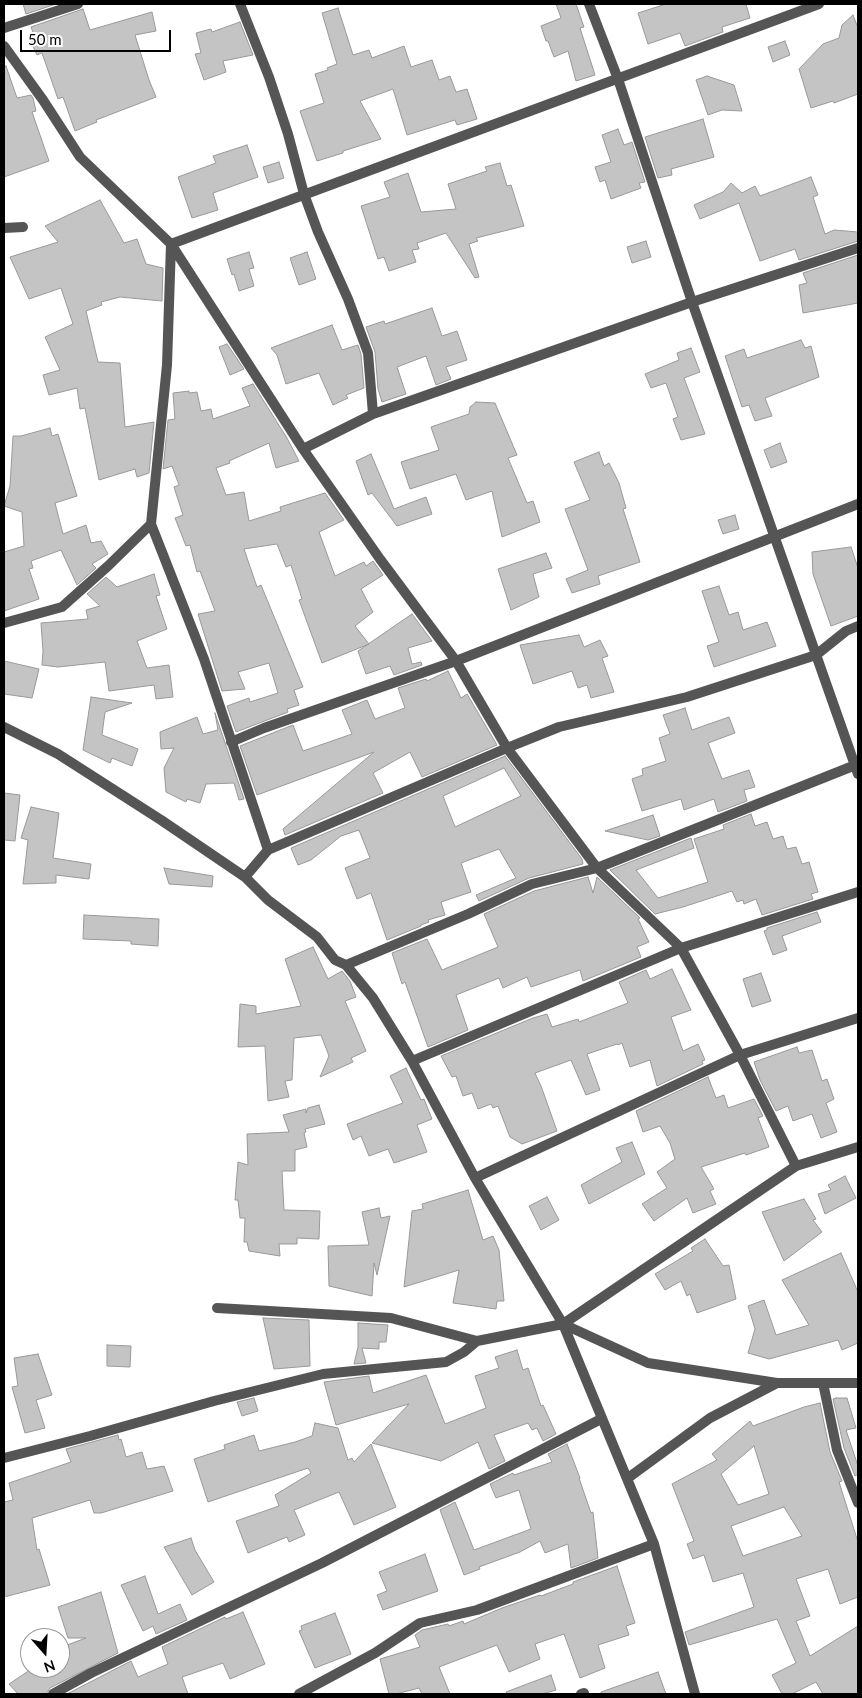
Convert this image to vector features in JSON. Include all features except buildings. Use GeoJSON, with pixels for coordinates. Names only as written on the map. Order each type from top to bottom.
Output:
{"type":"FeatureCollection","features":[{"type":"Feature","properties":{"kind":"street"},"geometry":{"type":"LineString","coordinates":[[4,28],[78,4]]}},
{"type":"Feature","properties":{"kind":"street"},"geometry":{"type":"LineString","coordinates":[[240,4],[269,77],[288,134],[304,194],[318,232],[348,299],[368,353],[373,414]]}},
{"type":"Feature","properties":{"kind":"street"},"geometry":{"type":"LineString","coordinates":[[346,965],[468,914],[532,884],[597,868],[857,768],[692,302],[618,79],[589,4]]}},
{"type":"Feature","properties":{"kind":"street"},"geometry":{"type":"LineString","coordinates":[[171,244],[819,4]]}},
{"type":"Feature","properties":{"kind":"street"},"geometry":{"type":"LineString","coordinates":[[4,46],[44,100],[80,157],[171,244],[303,448],[380,559],[456,661],[507,748],[597,868],[680,948],[740,1054],[796,1166]]}},
{"type":"Feature","properties":{"kind":"street"},"geometry":{"type":"LineString","coordinates":[[4,228],[23,226]]}},
{"type":"Feature","properties":{"kind":"street"},"geometry":{"type":"LineString","coordinates":[[171,244],[167,365],[151,524],[204,658],[268,850]]}},
{"type":"Feature","properties":{"kind":"street"},"geometry":{"type":"LineString","coordinates":[[303,448],[373,414],[692,302],[858,248]]}},
{"type":"Feature","properties":{"kind":"street"},"geometry":{"type":"LineString","coordinates":[[231,742],[264,728],[456,661],[858,504]]}},
{"type":"Feature","properties":{"kind":"street"},"geometry":{"type":"LineString","coordinates":[[4,623],[62,607],[151,524]]}},
{"type":"Feature","properties":{"kind":"street"},"geometry":{"type":"LineString","coordinates":[[246,877],[268,850],[507,748],[559,727],[687,697],[816,655],[846,631],[858,626]]}},
{"type":"Feature","properties":{"kind":"street"},"geometry":{"type":"LineString","coordinates":[[4,727],[58,754],[246,877],[268,900],[317,937],[335,960],[346,965],[373,998],[412,1060],[475,1178],[563,1324],[654,1544],[695,1694]]}},
{"type":"Feature","properties":{"kind":"street"},"geometry":{"type":"LineString","coordinates":[[412,1060],[680,948],[858,892]]}},
{"type":"Feature","properties":{"kind":"street"},"geometry":{"type":"LineString","coordinates":[[475,1178],[740,1054],[858,1018]]}},
{"type":"Feature","properties":{"kind":"street"},"geometry":{"type":"LineString","coordinates":[[216,1308],[391,1318],[478,1341],[563,1324],[796,1166],[858,1147]]}},
{"type":"Feature","properties":{"kind":"street"},"geometry":{"type":"LineString","coordinates":[[563,1324],[648,1363],[777,1383],[858,1383]]}},
{"type":"Feature","properties":{"kind":"street"},"geometry":{"type":"LineString","coordinates":[[4,1458],[214,1401],[324,1374],[446,1362],[464,1352],[478,1341]]}},
{"type":"Feature","properties":{"kind":"street"},"geometry":{"type":"LineString","coordinates":[[628,1478],[710,1418],[777,1383]]}},
{"type":"Feature","properties":{"kind":"street"},"geometry":{"type":"LineString","coordinates":[[823,1383],[837,1450],[858,1503]]}},
{"type":"Feature","properties":{"kind":"street"},"geometry":{"type":"LineString","coordinates":[[53,1694],[322,1563],[601,1419]]}},
{"type":"Feature","properties":{"kind":"street"},"geometry":{"type":"LineString","coordinates":[[298,1694],[375,1653],[420,1623],[477,1610],[654,1544]]}}]}
